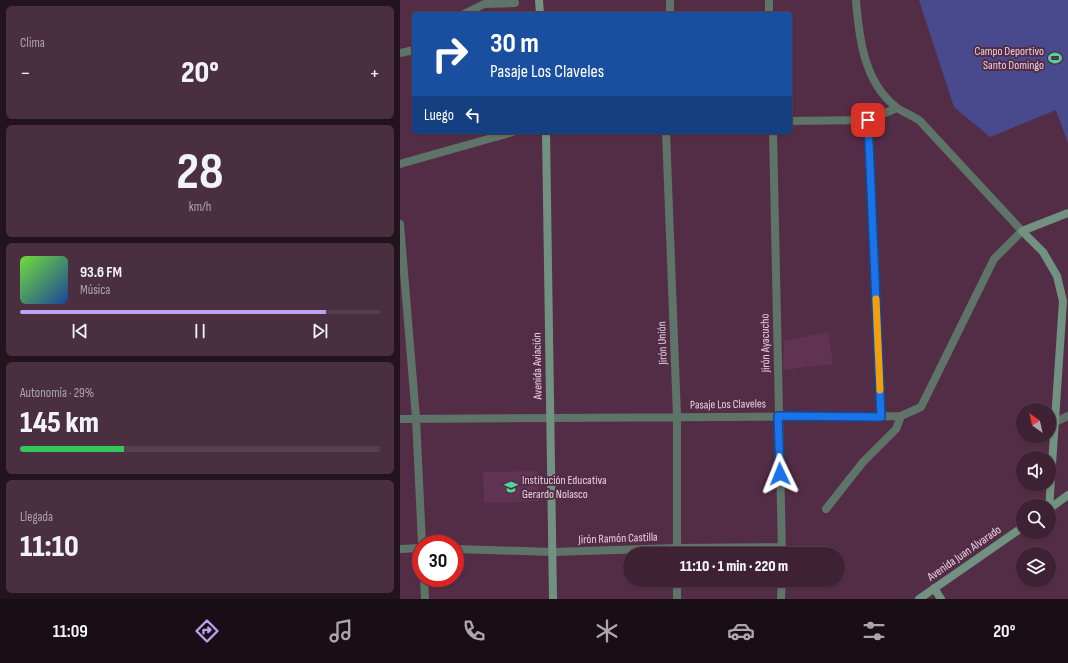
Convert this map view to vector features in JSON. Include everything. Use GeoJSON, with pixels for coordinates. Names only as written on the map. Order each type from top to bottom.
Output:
{"type":"FeatureCollection","features":[{"type":"Feature","properties":{"kind":"street"},"geometry":{"type":"LineString","coordinates":[[539,0],[540,12]]}},
{"type":"Feature","properties":{"kind":"street"},"geometry":{"type":"LineString","coordinates":[[670,0],[670,12]]}},
{"type":"Feature","properties":{"kind":"street"},"geometry":{"type":"LineString","coordinates":[[769,0],[769,12]]}},
{"type":"Feature","properties":{"kind":"street"},"geometry":{"type":"LineString","coordinates":[[856,0],[859,35],[870,72],[881,93],[897,108],[920,120],[1043,252],[1057,276],[1063,301],[1056,407]]}},
{"type":"Feature","properties":{"kind":"street"},"geometry":{"type":"LineString","coordinates":[[468,12],[484,4],[515,3]]}},
{"type":"Feature","properties":{"kind":"street"},"geometry":{"type":"LineString","coordinates":[[400,53],[412,50]]}},
{"type":"Feature","properties":{"kind":"street"},"geometry":{"type":"LineString","coordinates":[[792,121],[868,120],[897,108]]}},
{"type":"Feature","properties":{"kind":"street"},"geometry":{"type":"LineString","coordinates":[[868,120],[881,417]]}},
{"type":"Feature","properties":{"kind":"street"},"geometry":{"type":"LineString","coordinates":[[400,164],[506,134]]}},
{"type":"Feature","properties":{"kind":"street","name":"Avenida Aviación"},"geometry":{"type":"LineString","coordinates":[[546,134],[553,599]]}},
{"type":"Feature","properties":{"kind":"street","name":"Jirón Unión"},"geometry":{"type":"LineString","coordinates":[[666,134],[677,416],[677,547]]}},
{"type":"Feature","properties":{"kind":"street","name":"Jirón Ayacucho"},"geometry":{"type":"LineString","coordinates":[[773,134],[782,547]]}},
{"type":"Feature","properties":{"kind":"street"},"geometry":{"type":"LineString","coordinates":[[1022,231],[1068,213]]}},
{"type":"Feature","properties":{"kind":"street"},"geometry":{"type":"LineString","coordinates":[[400,224],[416,418],[422,535]]}},
{"type":"Feature","properties":{"kind":"street","name":"Pasaje Los Claveles"},"geometry":{"type":"LineString","coordinates":[[400,419],[677,416],[901,416],[921,407],[994,259],[1022,231]]}},
{"type":"Feature","properties":{"kind":"street"},"geometry":{"type":"LineString","coordinates":[[826,509],[863,462],[896,429],[901,416]]}},
{"type":"Feature","properties":{"kind":"street"},"geometry":{"type":"LineString","coordinates":[[1056,422],[1068,416]]}},
{"type":"Feature","properties":{"kind":"street"},"geometry":{"type":"LineString","coordinates":[[1050,499],[1054,443]]}},
{"type":"Feature","properties":{"kind":"street"},"geometry":{"type":"LineString","coordinates":[[1056,504],[1068,495]]}},
{"type":"Feature","properties":{"kind":"street","name":"Avenida Juan Alvarado"},"geometry":{"type":"LineString","coordinates":[[918,599],[1016,532]]}},
{"type":"Feature","properties":{"kind":"street"},"geometry":{"type":"LineString","coordinates":[[400,549],[412,548]]}},
{"type":"Feature","properties":{"kind":"street","name":"Jirón Ramón Castilla"},"geometry":{"type":"LineString","coordinates":[[464,549],[553,552],[623,551]]}},
{"type":"Feature","properties":{"kind":"street"},"geometry":{"type":"LineString","coordinates":[[424,587],[425,599]]}},
{"type":"Feature","properties":{"kind":"street"},"geometry":{"type":"LineString","coordinates":[[677,587],[677,599]]}},
{"type":"Feature","properties":{"kind":"street"},"geometry":{"type":"LineString","coordinates":[[781,599],[782,587]]}},
{"type":"Feature","properties":{"kind":"street"},"geometry":{"type":"LineString","coordinates":[[934,588],[941,599]]}},
{"type":"Feature","properties":{"kind":"shaded area"},"geometry":{"type":"Polygon","coordinates":[[[919,0],[1068,0],[1068,143],[1056,110],[990,137],[954,107],[919,0]]]}},
{"type":"Feature","properties":{"kind":"shaded area"},"geometry":{"type":"Polygon","coordinates":[[[828,332],[833,364],[783,370],[784,341],[828,332]]]}},
{"type":"Feature","properties":{"kind":"shaded area","name":"Institución Educativa Gerardo Nolasco"},"geometry":{"type":"Polygon","coordinates":[[[538,471],[539,501],[484,503],[483,472],[538,471]]]}},
{"type":"Feature","properties":{"kind":"slow traffic"},"geometry":{"type":"LineString","coordinates":[[876,299],[880,390]]}},
{"type":"Feature","properties":{"kind":"place","name":"Campo Deportivo Santo Domingo"},"geometry":{"type":"Point","coordinates":[1055,58]}},
{"type":"Feature","properties":{"kind":"place","name":"Institución Educativa Gerardo Nolasco"},"geometry":{"type":"Point","coordinates":[511,487]}},
{"type":"Feature","properties":{"kind":"route"},"geometry":{"type":"LineString","coordinates":[[780,474],[778,416],[881,417],[868,120]]}}]}
